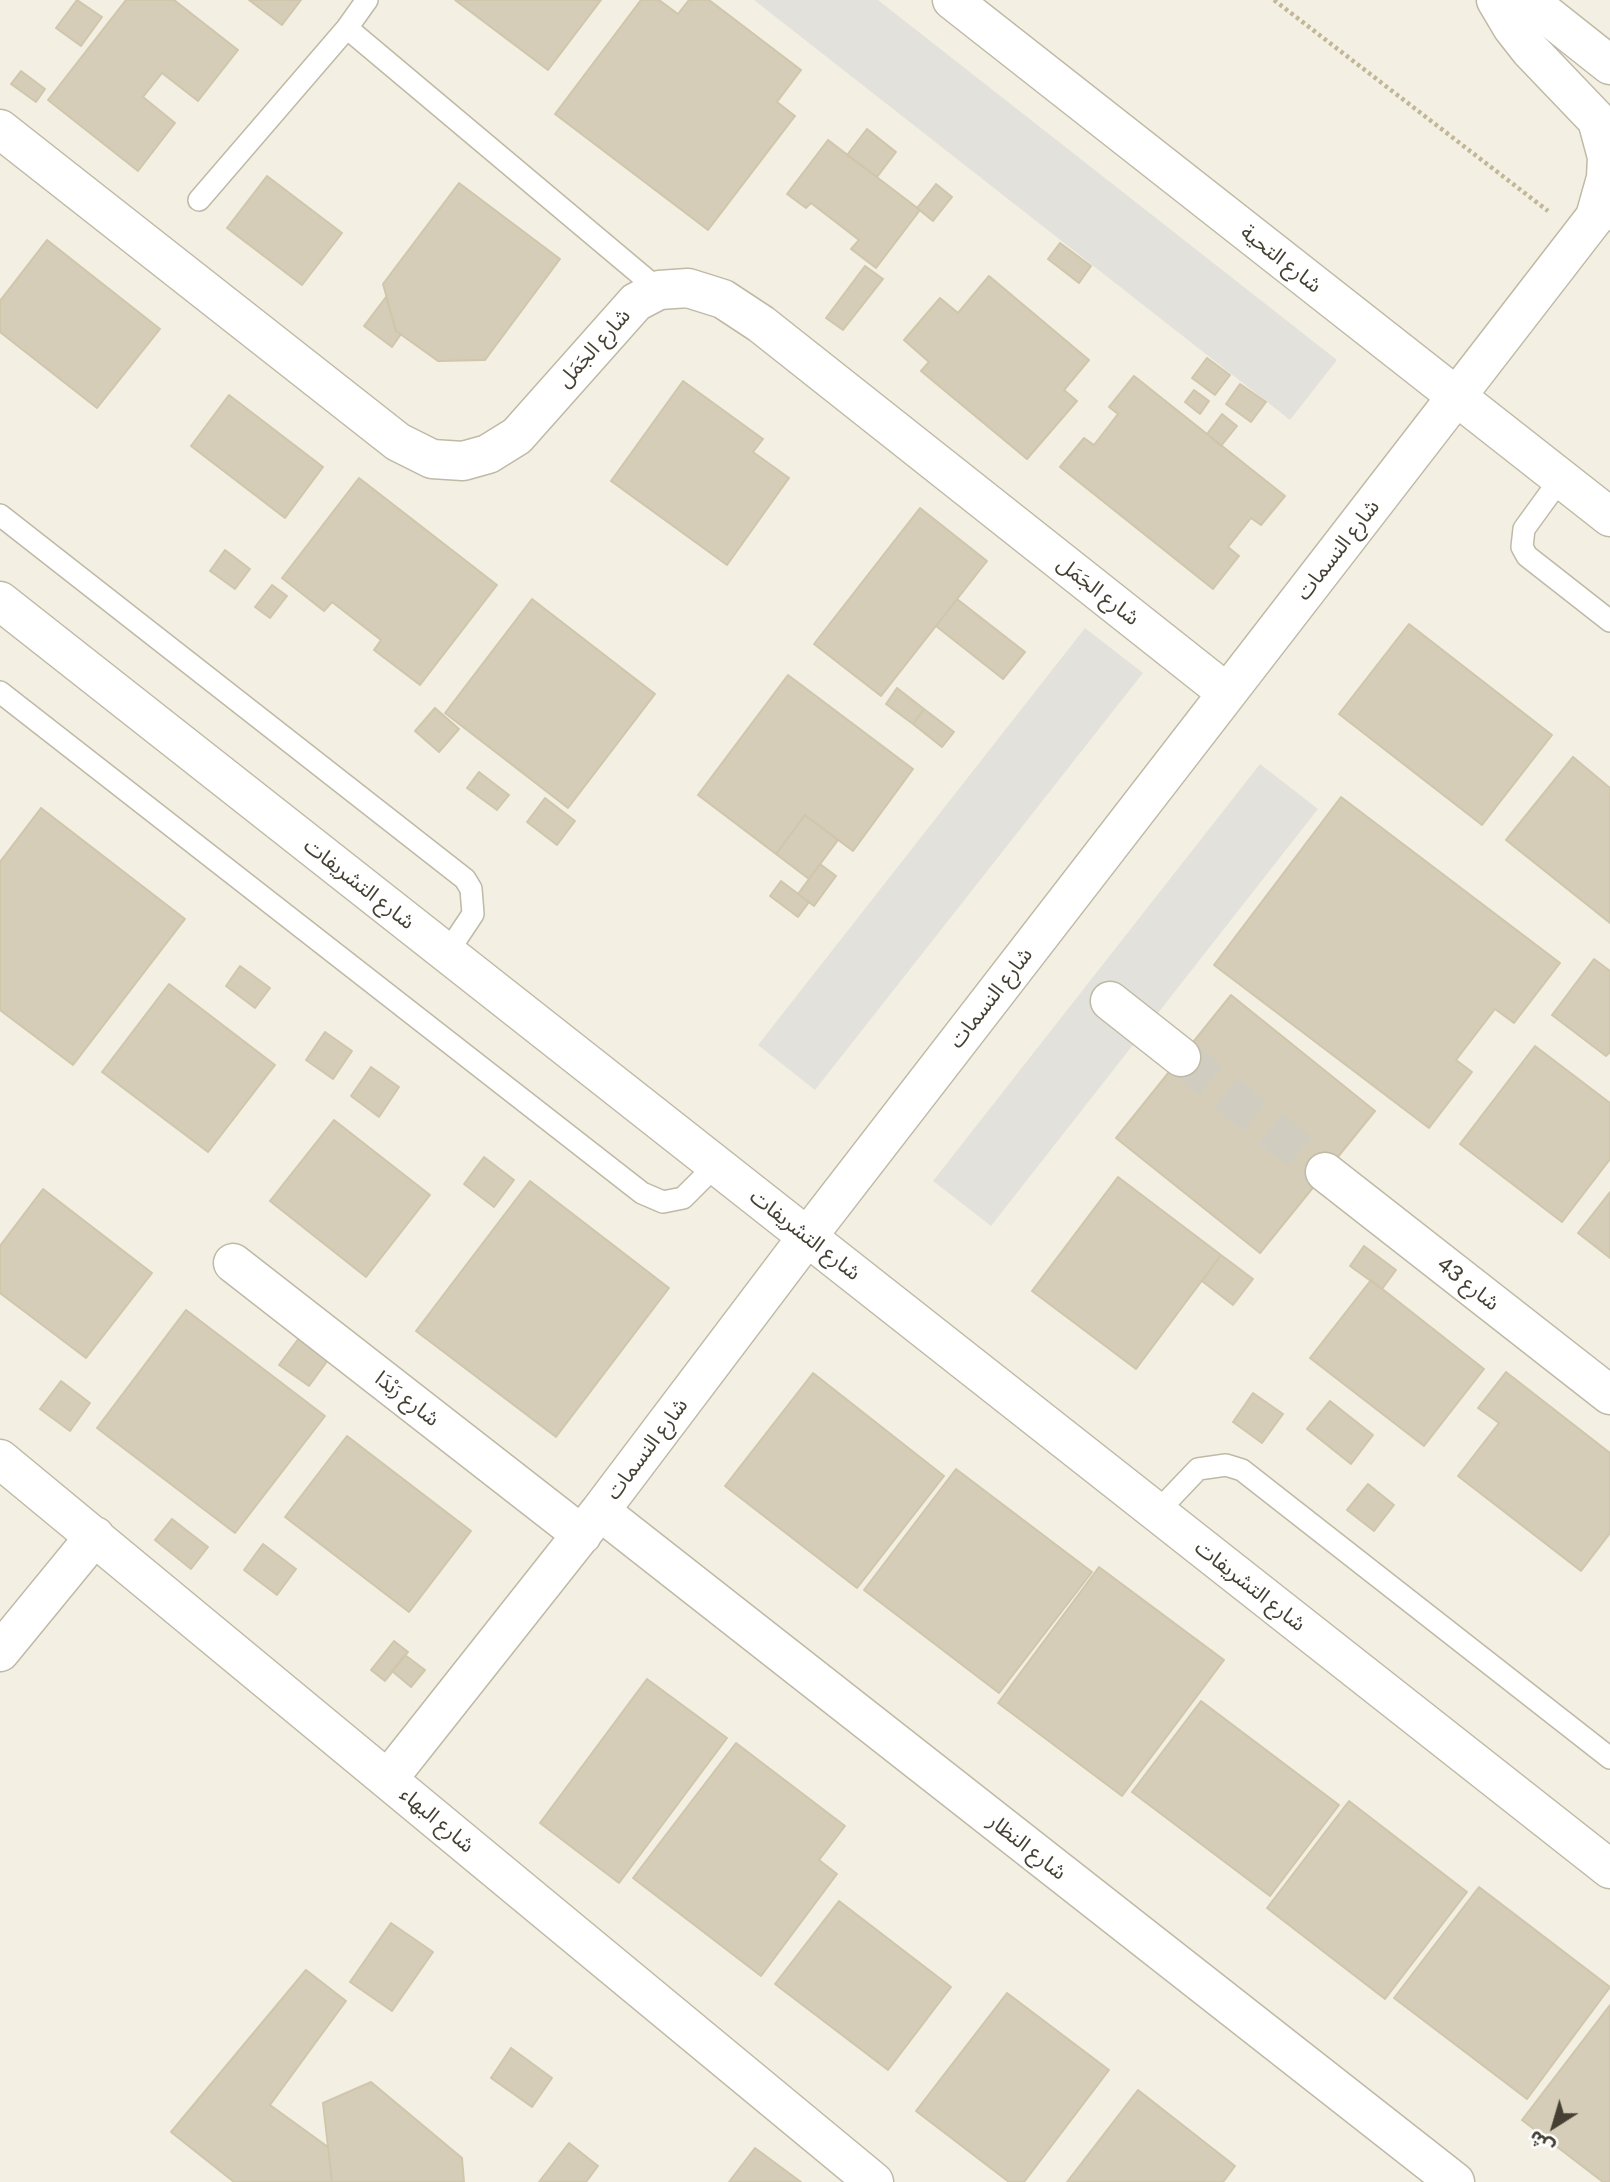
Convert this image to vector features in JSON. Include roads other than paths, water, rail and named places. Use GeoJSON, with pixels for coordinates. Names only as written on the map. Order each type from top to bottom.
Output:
{"type":"FeatureCollection","features":[{"type":"Feature","properties":{"kind":"street","name":"شارع التحية"},"geometry":{"type":"LineString","coordinates":[[952,0],[1610,517]]}},
{"type":"Feature","properties":{"kind":"street","name":"شارع النسمات"},"geometry":{"type":"LineString","coordinates":[[388,1779],[591,1523],[807,1237],[1595,220],[1606,178],[1607,157],[1605,138],[1597,120],[1524,42],[1496,0]]}},
{"type":"Feature","properties":{"kind":"street"},"geometry":{"type":"LineString","coordinates":[[1528,0],[1610,65]]}},
{"type":"Feature","properties":{"kind":"street","name":"شارع الجَمَل"},"geometry":{"type":"LineString","coordinates":[[0,129],[398,442],[432,459],[463,461],[488,454],[517,436],[618,318],[636,302],[659,290],[688,288],[723,299],[761,324],[1227,692]]}},
{"type":"Feature","properties":{"kind":"street","name":"شارع التشريفات"},"geometry":{"type":"LineString","coordinates":[[0,601],[1610,1869]]}},
{"type":"Feature","properties":{"kind":"street"},"geometry":{"type":"LineString","coordinates":[[1110,1001],[1181,1057]]}},
{"type":"Feature","properties":{"kind":"street","name":"شارع 43"},"geometry":{"type":"LineString","coordinates":[[1325,1172],[1610,1395]]}},
{"type":"Feature","properties":{"kind":"street","name":"شارع رَبْدَا"},"geometry":{"type":"LineString","coordinates":[[233,1263],[591,1523]]}},
{"type":"Feature","properties":{"kind":"street","name":"شارع البهاء"},"geometry":{"type":"LineString","coordinates":[[0,1459],[874,2182]]}},
{"type":"Feature","properties":{"kind":"street","name":"شارع النظار"},"geometry":{"type":"LineString","coordinates":[[591,1523],[1455,2182]]}},
{"type":"Feature","properties":{"kind":"street"},"geometry":{"type":"LineString","coordinates":[[0,1651],[94,1536]]}},
{"type":"Feature","properties":{"kind":"lane"},"geometry":{"type":"LineString","coordinates":[[199,200],[368,0]]}},
{"type":"Feature","properties":{"kind":"lane"},"geometry":{"type":"LineString","coordinates":[[347,28],[659,290]]}},
{"type":"Feature","properties":{"kind":"lane"},"geometry":{"type":"LineString","coordinates":[[1561,478],[1524,528],[1522,547],[1536,564],[1610,621]]}},
{"type":"Feature","properties":{"kind":"lane"},"geometry":{"type":"LineString","coordinates":[[0,515],[465,879],[471,890],[473,914],[447,953]]}},
{"type":"Feature","properties":{"kind":"lane"},"geometry":{"type":"LineString","coordinates":[[0,692],[642,1192],[663,1202],[683,1198],[716,1166]]}},
{"type":"Feature","properties":{"kind":"lane"},"geometry":{"type":"LineString","coordinates":[[1157,1513],[1198,1469],[1226,1465],[1242,1470],[1610,1758]]}},
{"type":"Feature","properties":{"kind":"tunnel"},"geometry":{"type":"LineString","coordinates":[[1181,1057],[1325,1172]]}}]}
